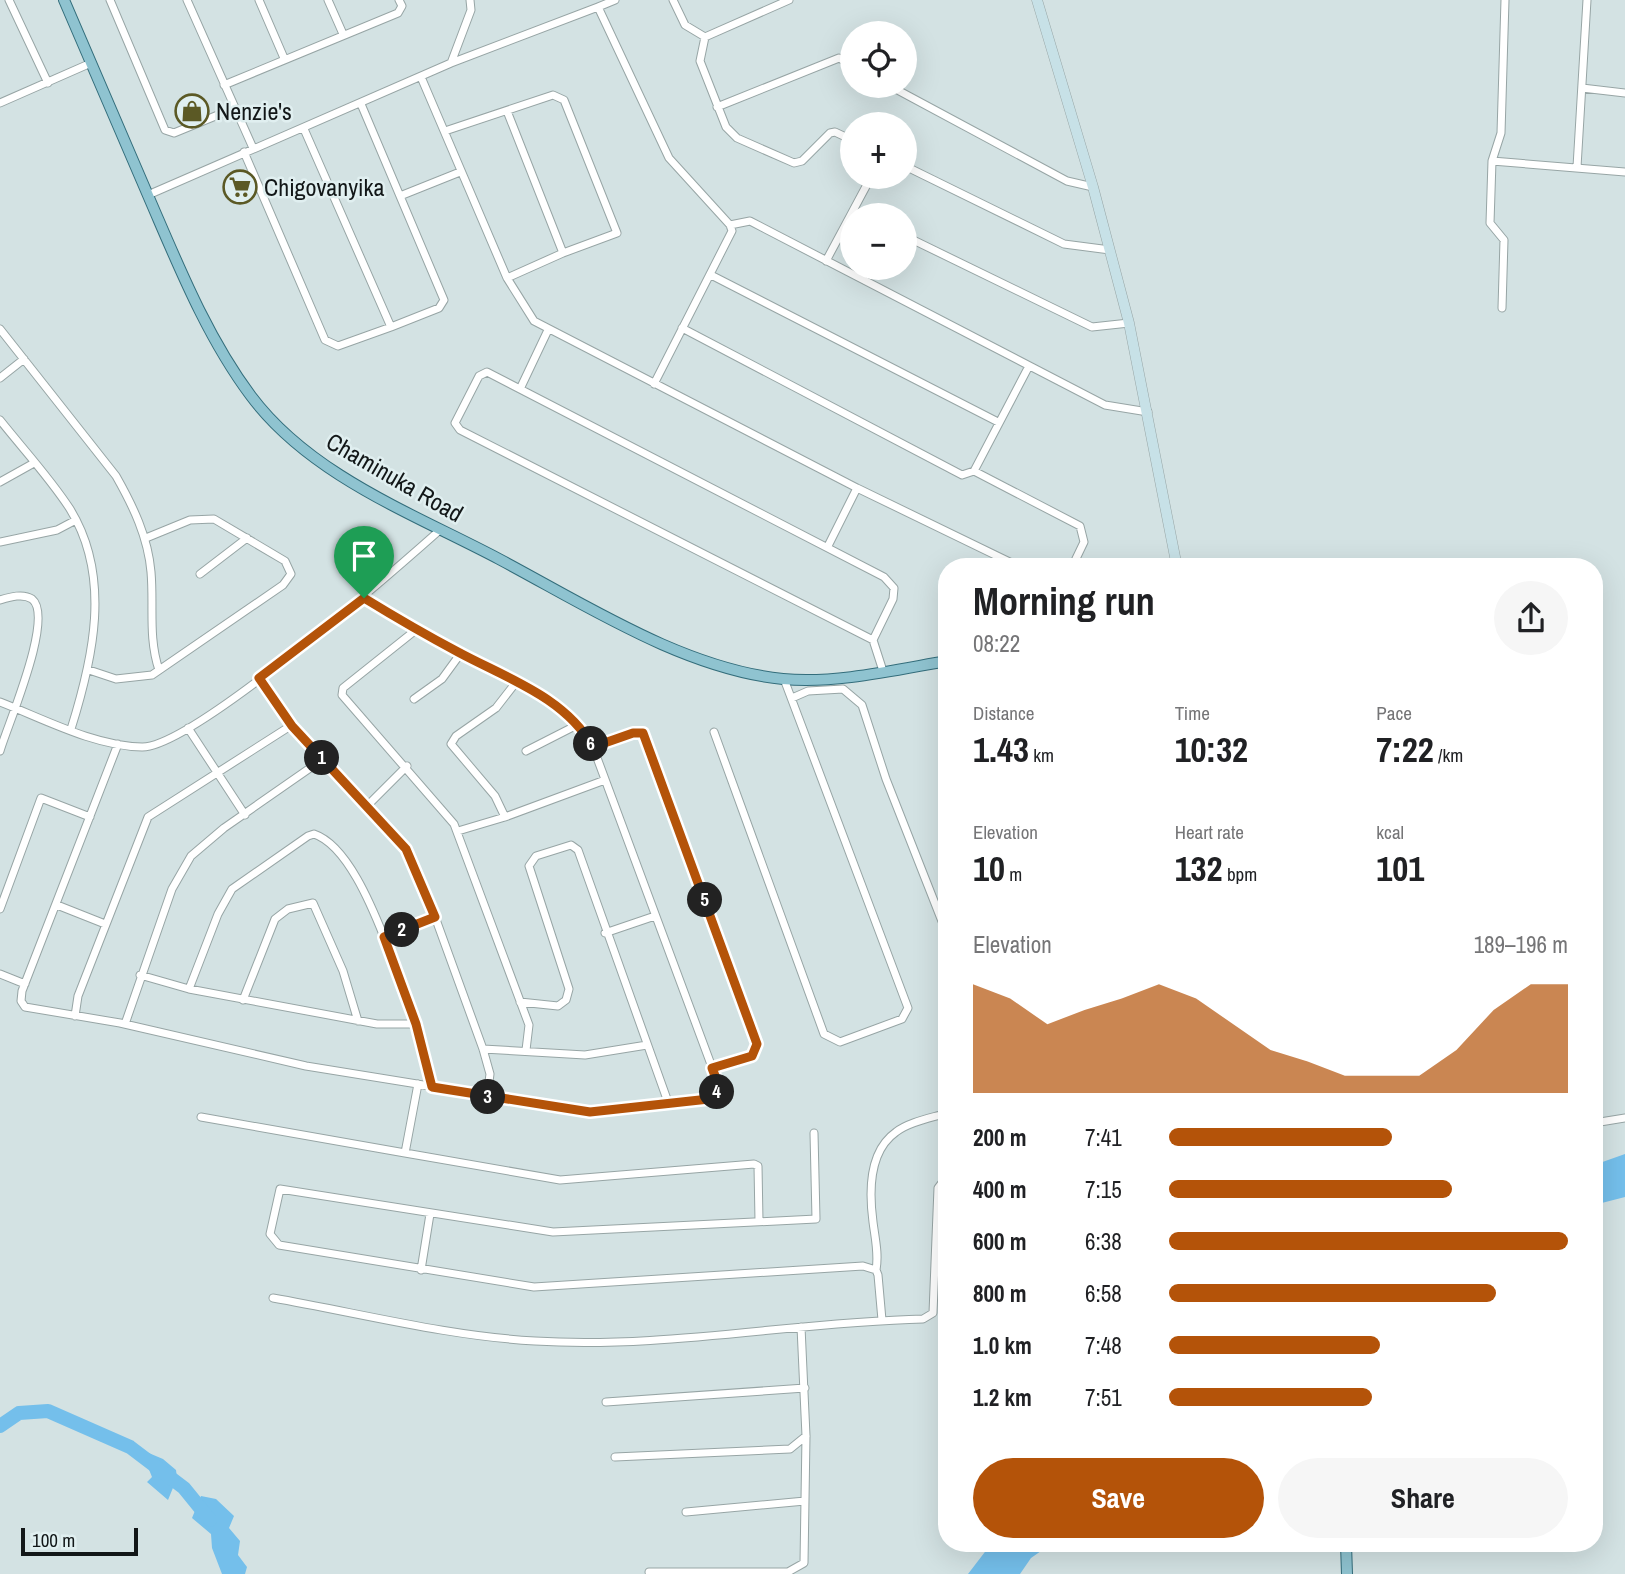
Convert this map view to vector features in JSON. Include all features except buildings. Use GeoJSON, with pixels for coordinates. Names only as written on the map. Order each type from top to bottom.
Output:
{"type":"FeatureCollection","features":[{"type":"Feature","properties":{"kind":"main road","name":"Chaminuka Road"},"geometry":{"type":"LineString","coordinates":[[64,0],[191,292],[236,374],[262,410],[300,446],[341,475],[441,529],[696,658],[729,669],[784,679],[883,671],[938,662]]}},
{"type":"Feature","properties":{"kind":"main road"},"geometry":{"type":"LineString","coordinates":[[1037,0],[1093,187],[1129,323],[1175,558]]}},
{"type":"Feature","properties":{"kind":"main road"},"geometry":{"type":"LineString","coordinates":[[1346,1552],[1347,1574]]}},
{"type":"Feature","properties":{"kind":"street"},"geometry":{"type":"LineString","coordinates":[[9,0],[48,83]]}},
{"type":"Feature","properties":{"kind":"street"},"geometry":{"type":"LineString","coordinates":[[110,0],[165,130],[174,133],[235,108]]}},
{"type":"Feature","properties":{"kind":"street"},"geometry":{"type":"LineString","coordinates":[[187,0],[254,148]]}},
{"type":"Feature","properties":{"kind":"street"},"geometry":{"type":"LineString","coordinates":[[259,0],[284,58]]}},
{"type":"Feature","properties":{"kind":"street"},"geometry":{"type":"LineString","coordinates":[[328,0],[343,34]]}},
{"type":"Feature","properties":{"kind":"street"},"geometry":{"type":"LineString","coordinates":[[224,85],[398,13],[402,6],[399,0]]}},
{"type":"Feature","properties":{"kind":"street"},"geometry":{"type":"LineString","coordinates":[[451,63],[471,10],[470,0]]}},
{"type":"Feature","properties":{"kind":"street"},"geometry":{"type":"LineString","coordinates":[[148,195],[451,63],[615,0]]}},
{"type":"Feature","properties":{"kind":"street"},"geometry":{"type":"LineString","coordinates":[[673,0],[685,25],[705,37]]}},
{"type":"Feature","properties":{"kind":"street"},"geometry":{"type":"LineString","coordinates":[[705,37],[789,0]]}},
{"type":"Feature","properties":{"kind":"street"},"geometry":{"type":"LineString","coordinates":[[1502,308],[1504,240],[1490,223],[1492,161],[1501,133],[1505,0]]}},
{"type":"Feature","properties":{"kind":"street"},"geometry":{"type":"LineString","coordinates":[[1577,167],[1587,0]]}},
{"type":"Feature","properties":{"kind":"street"},"geometry":{"type":"LineString","coordinates":[[598,7],[669,158],[730,225],[732,231],[654,384]]}},
{"type":"Feature","properties":{"kind":"street"},"geometry":{"type":"LineString","coordinates":[[705,37],[700,61],[726,127],[737,138],[794,163],[802,161],[832,132],[840,135]]}},
{"type":"Feature","properties":{"kind":"street"},"geometry":{"type":"LineString","coordinates":[[717,107],[840,59]]}},
{"type":"Feature","properties":{"kind":"street"},"geometry":{"type":"LineString","coordinates":[[0,103],[91,63]]}},
{"type":"Feature","properties":{"kind":"street"},"geometry":{"type":"LineString","coordinates":[[421,77],[507,278],[534,321],[857,488],[1001,558]]}},
{"type":"Feature","properties":{"kind":"street"},"geometry":{"type":"LineString","coordinates":[[1581,88],[1625,93]]}},
{"type":"Feature","properties":{"kind":"street"},"geometry":{"type":"LineString","coordinates":[[445,131],[553,95],[564,100],[617,233],[507,278]]}},
{"type":"Feature","properties":{"kind":"street"},"geometry":{"type":"LineString","coordinates":[[912,98],[1067,181],[1093,187]]}},
{"type":"Feature","properties":{"kind":"street"},"geometry":{"type":"LineString","coordinates":[[244,152],[325,340],[338,346],[439,308],[444,300],[361,104]]}},
{"type":"Feature","properties":{"kind":"street"},"geometry":{"type":"LineString","coordinates":[[507,111],[563,253]]}},
{"type":"Feature","properties":{"kind":"street"},"geometry":{"type":"LineString","coordinates":[[304,129],[391,327]]}},
{"type":"Feature","properties":{"kind":"street"},"geometry":{"type":"LineString","coordinates":[[1492,161],[1625,172]]}},
{"type":"Feature","properties":{"kind":"street"},"geometry":{"type":"LineString","coordinates":[[400,196],[460,172]]}},
{"type":"Feature","properties":{"kind":"street"},"geometry":{"type":"LineString","coordinates":[[917,172],[1064,243],[1110,250]]}},
{"type":"Feature","properties":{"kind":"street"},"geometry":{"type":"LineString","coordinates":[[730,225],[750,222],[1105,405],[1148,412]]}},
{"type":"Feature","properties":{"kind":"street"},"geometry":{"type":"LineString","coordinates":[[826,261],[840,234]]}},
{"type":"Feature","properties":{"kind":"street"},"geometry":{"type":"LineString","coordinates":[[917,242],[1092,327],[1129,323]]}},
{"type":"Feature","properties":{"kind":"street"},"geometry":{"type":"LineString","coordinates":[[711,275],[998,422]]}},
{"type":"Feature","properties":{"kind":"street"},"geometry":{"type":"LineString","coordinates":[[682,328],[962,475],[974,471],[1029,366]]}},
{"type":"Feature","properties":{"kind":"street"},"geometry":{"type":"LineString","coordinates":[[0,329],[116,475],[146,538],[151,576],[153,651],[159,670]]}},
{"type":"Feature","properties":{"kind":"street"},"geometry":{"type":"LineString","coordinates":[[520,389],[548,330]]}},
{"type":"Feature","properties":{"kind":"street"},"geometry":{"type":"LineString","coordinates":[[0,378],[24,359]]}},
{"type":"Feature","properties":{"kind":"street"},"geometry":{"type":"LineString","coordinates":[[873,640],[478,439],[455,423],[479,376],[487,372],[884,577],[894,588],[893,598],[873,640],[883,671]]}},
{"type":"Feature","properties":{"kind":"street"},"geometry":{"type":"LineString","coordinates":[[0,420],[76,520],[84,538],[93,580],[95,624],[89,670],[71,729]]}},
{"type":"Feature","properties":{"kind":"street"},"geometry":{"type":"LineString","coordinates":[[0,482],[34,463]]}},
{"type":"Feature","properties":{"kind":"street"},"geometry":{"type":"LineString","coordinates":[[974,471],[1080,526],[1084,542],[1076,558]]}},
{"type":"Feature","properties":{"kind":"street"},"geometry":{"type":"LineString","coordinates":[[828,546],[857,488]]}},
{"type":"Feature","properties":{"kind":"street"},"geometry":{"type":"LineString","coordinates":[[89,670],[116,680],[152,676],[288,580],[289,565],[247,538],[208,518],[190,520],[146,538]]}},
{"type":"Feature","properties":{"kind":"street"},"geometry":{"type":"LineString","coordinates":[[0,542],[57,530],[76,520]]}},
{"type":"Feature","properties":{"kind":"street"},"geometry":{"type":"LineString","coordinates":[[0,702],[118,744],[155,746],[188,728],[259,678],[364,598],[441,529]]}},
{"type":"Feature","properties":{"kind":"street"},"geometry":{"type":"LineString","coordinates":[[200,574],[247,538]]}},
{"type":"Feature","properties":{"kind":"street"},"geometry":{"type":"LineString","coordinates":[[0,600],[24,596],[34,601],[38,609],[35,645],[24,686],[13,707],[0,751]]}},
{"type":"Feature","properties":{"kind":"street"},"geometry":{"type":"LineString","coordinates":[[118,744],[20,997],[25,1007],[125,1024],[306,1066],[590,1112],[667,1101],[709,1099],[717,1095],[719,1086],[593,747],[577,725],[517,681],[416,629],[364,598]]}},
{"type":"Feature","properties":{"kind":"street"},"geometry":{"type":"LineString","coordinates":[[416,629],[342,693],[448,814],[458,831],[529,1025],[526,1050]]}},
{"type":"Feature","properties":{"kind":"street"},"geometry":{"type":"LineString","coordinates":[[414,699],[442,679],[461,653]]}},
{"type":"Feature","properties":{"kind":"street"},"geometry":{"type":"LineString","coordinates":[[259,678],[292,726],[406,849],[435,917],[483,1049],[490,1074],[487,1097]]}},
{"type":"Feature","properties":{"kind":"street"},"geometry":{"type":"LineString","coordinates":[[714,732],[824,1034],[840,1042],[902,1019],[908,1008],[784,679]]}},
{"type":"Feature","properties":{"kind":"street"},"geometry":{"type":"LineString","coordinates":[[505,817],[495,796],[451,744],[456,736],[496,708],[517,681]]}},
{"type":"Feature","properties":{"kind":"street"},"geometry":{"type":"LineString","coordinates":[[792,698],[808,691],[843,689],[862,705],[886,779],[898,801],[938,910]]}},
{"type":"Feature","properties":{"kind":"street"},"geometry":{"type":"LineString","coordinates":[[526,751],[577,725]]}},
{"type":"Feature","properties":{"kind":"street"},"geometry":{"type":"LineString","coordinates":[[75,1016],[78,996],[148,817],[292,726]]}},
{"type":"Feature","properties":{"kind":"street"},"geometry":{"type":"LineString","coordinates":[[188,728],[245,815]]}},
{"type":"Feature","properties":{"kind":"street"},"geometry":{"type":"LineString","coordinates":[[593,747],[633,733],[643,733],[648,743],[757,1044],[752,1056],[712,1068]]}},
{"type":"Feature","properties":{"kind":"street"},"geometry":{"type":"LineString","coordinates":[[125,1024],[172,888],[186,864],[202,846],[323,759]]}},
{"type":"Feature","properties":{"kind":"street"},"geometry":{"type":"LineString","coordinates":[[367,806],[407,766]]}},
{"type":"Feature","properties":{"kind":"street"},"geometry":{"type":"LineString","coordinates":[[458,831],[505,817],[605,780]]}},
{"type":"Feature","properties":{"kind":"street"},"geometry":{"type":"LineString","coordinates":[[0,909],[41,798],[90,817]]}},
{"type":"Feature","properties":{"kind":"street"},"geometry":{"type":"LineString","coordinates":[[189,989],[221,906],[232,889],[314,834],[323,839],[363,885],[416,1024],[432,1087]]}},
{"type":"Feature","properties":{"kind":"street"},"geometry":{"type":"LineString","coordinates":[[520,1002],[558,1006],[566,1000],[569,989],[529,866],[536,856],[564,845],[575,847],[667,1101]]}},
{"type":"Feature","properties":{"kind":"street"},"geometry":{"type":"LineString","coordinates":[[243,1000],[275,919],[288,909],[313,903],[344,971],[358,1021]]}},
{"type":"Feature","properties":{"kind":"street"},"geometry":{"type":"LineString","coordinates":[[57,905],[105,923]]}},
{"type":"Feature","properties":{"kind":"street"},"geometry":{"type":"LineString","coordinates":[[605,933],[656,916]]}},
{"type":"Feature","properties":{"kind":"street"},"geometry":{"type":"LineString","coordinates":[[384,937],[435,917]]}},
{"type":"Feature","properties":{"kind":"street"},"geometry":{"type":"LineString","coordinates":[[0,974],[25,984]]}},
{"type":"Feature","properties":{"kind":"street"},"geometry":{"type":"LineString","coordinates":[[140,975],[189,989],[358,1021],[389,1025],[416,1024]]}},
{"type":"Feature","properties":{"kind":"street"},"geometry":{"type":"LineString","coordinates":[[483,1049],[585,1055],[647,1045]]}},
{"type":"Feature","properties":{"kind":"street"},"geometry":{"type":"LineString","coordinates":[[405,1153],[418,1084]]}},
{"type":"Feature","properties":{"kind":"street"},"geometry":{"type":"LineString","coordinates":[[201,1116],[560,1180],[754,1164],[758,1166],[759,1221]]}},
{"type":"Feature","properties":{"kind":"street"},"geometry":{"type":"LineString","coordinates":[[882,1320],[872,1212],[873,1166],[882,1145],[897,1131],[938,1116]]}},
{"type":"Feature","properties":{"kind":"street"},"geometry":{"type":"LineString","coordinates":[[1603,1122],[1625,1118]]}},
{"type":"Feature","properties":{"kind":"street"},"geometry":{"type":"LineString","coordinates":[[814,1133],[816,1219],[553,1232],[280,1189],[270,1224],[270,1234],[279,1245],[534,1287],[863,1266],[876,1270]]}},
{"type":"Feature","properties":{"kind":"street"},"geometry":{"type":"LineString","coordinates":[[273,1298],[487,1337],[537,1341],[616,1341],[923,1319],[933,1313],[938,1188]]}},
{"type":"Feature","properties":{"kind":"street"},"geometry":{"type":"LineString","coordinates":[[421,1270],[430,1214]]}},
{"type":"Feature","properties":{"kind":"street"},"geometry":{"type":"LineString","coordinates":[[649,1572],[788,1572],[800,1568],[804,1563],[806,1436],[802,1327]]}},
{"type":"Feature","properties":{"kind":"street"},"geometry":{"type":"LineString","coordinates":[[606,1402],[805,1388]]}},
{"type":"Feature","properties":{"kind":"street"},"geometry":{"type":"LineString","coordinates":[[615,1457],[790,1448],[806,1436]]}},
{"type":"Feature","properties":{"kind":"street"},"geometry":{"type":"LineString","coordinates":[[686,1512],[805,1501]]}},
{"type":"Feature","properties":{"kind":"water"},"geometry":{"type":"Polygon","coordinates":[[[1625,1154],[1625,1197],[1603,1203],[1603,1162],[1625,1154]]]}},
{"type":"Feature","properties":{"kind":"water"},"geometry":{"type":"Polygon","coordinates":[[[144,1451],[163,1459],[176,1470],[177,1478],[168,1500],[147,1482],[152,1477],[146,1462],[138,1456],[144,1451]]]}},
{"type":"Feature","properties":{"kind":"water"},"geometry":{"type":"Polygon","coordinates":[[[201,1496],[216,1499],[234,1516],[229,1528],[240,1541],[238,1555],[247,1567],[245,1574],[222,1574],[212,1548],[211,1534],[192,1518],[201,1496]]]}},
{"type":"Feature","properties":{"kind":"water"},"geometry":{"type":"Polygon","coordinates":[[[985,1552],[1040,1552],[1031,1558],[1020,1574],[968,1574],[985,1552]]]}},
{"type":"Feature","properties":{"kind":"waterway"},"geometry":{"type":"LineString","coordinates":[[0,1426],[19,1413],[48,1411],[130,1447],[184,1488],[210,1520]]}},
{"type":"Feature","properties":{"kind":"place","name":"Nenzie's"},"geometry":{"type":"Point","coordinates":[192,111]}},
{"type":"Feature","properties":{"kind":"place","name":"Chigovanyika"},"geometry":{"type":"Point","coordinates":[240,187]}},
{"type":"Feature","properties":{"kind":"route"},"geometry":{"type":"LineString","coordinates":[[364,598],[416,629],[517,681],[565,713],[593,747],[633,733],[643,733],[757,1044],[757,1051],[752,1056],[712,1068],[719,1086],[717,1095],[709,1099],[667,1101],[590,1112],[432,1087],[416,1024],[384,937],[435,917],[416,866],[393,832],[292,726],[259,678],[364,598]]}}]}
